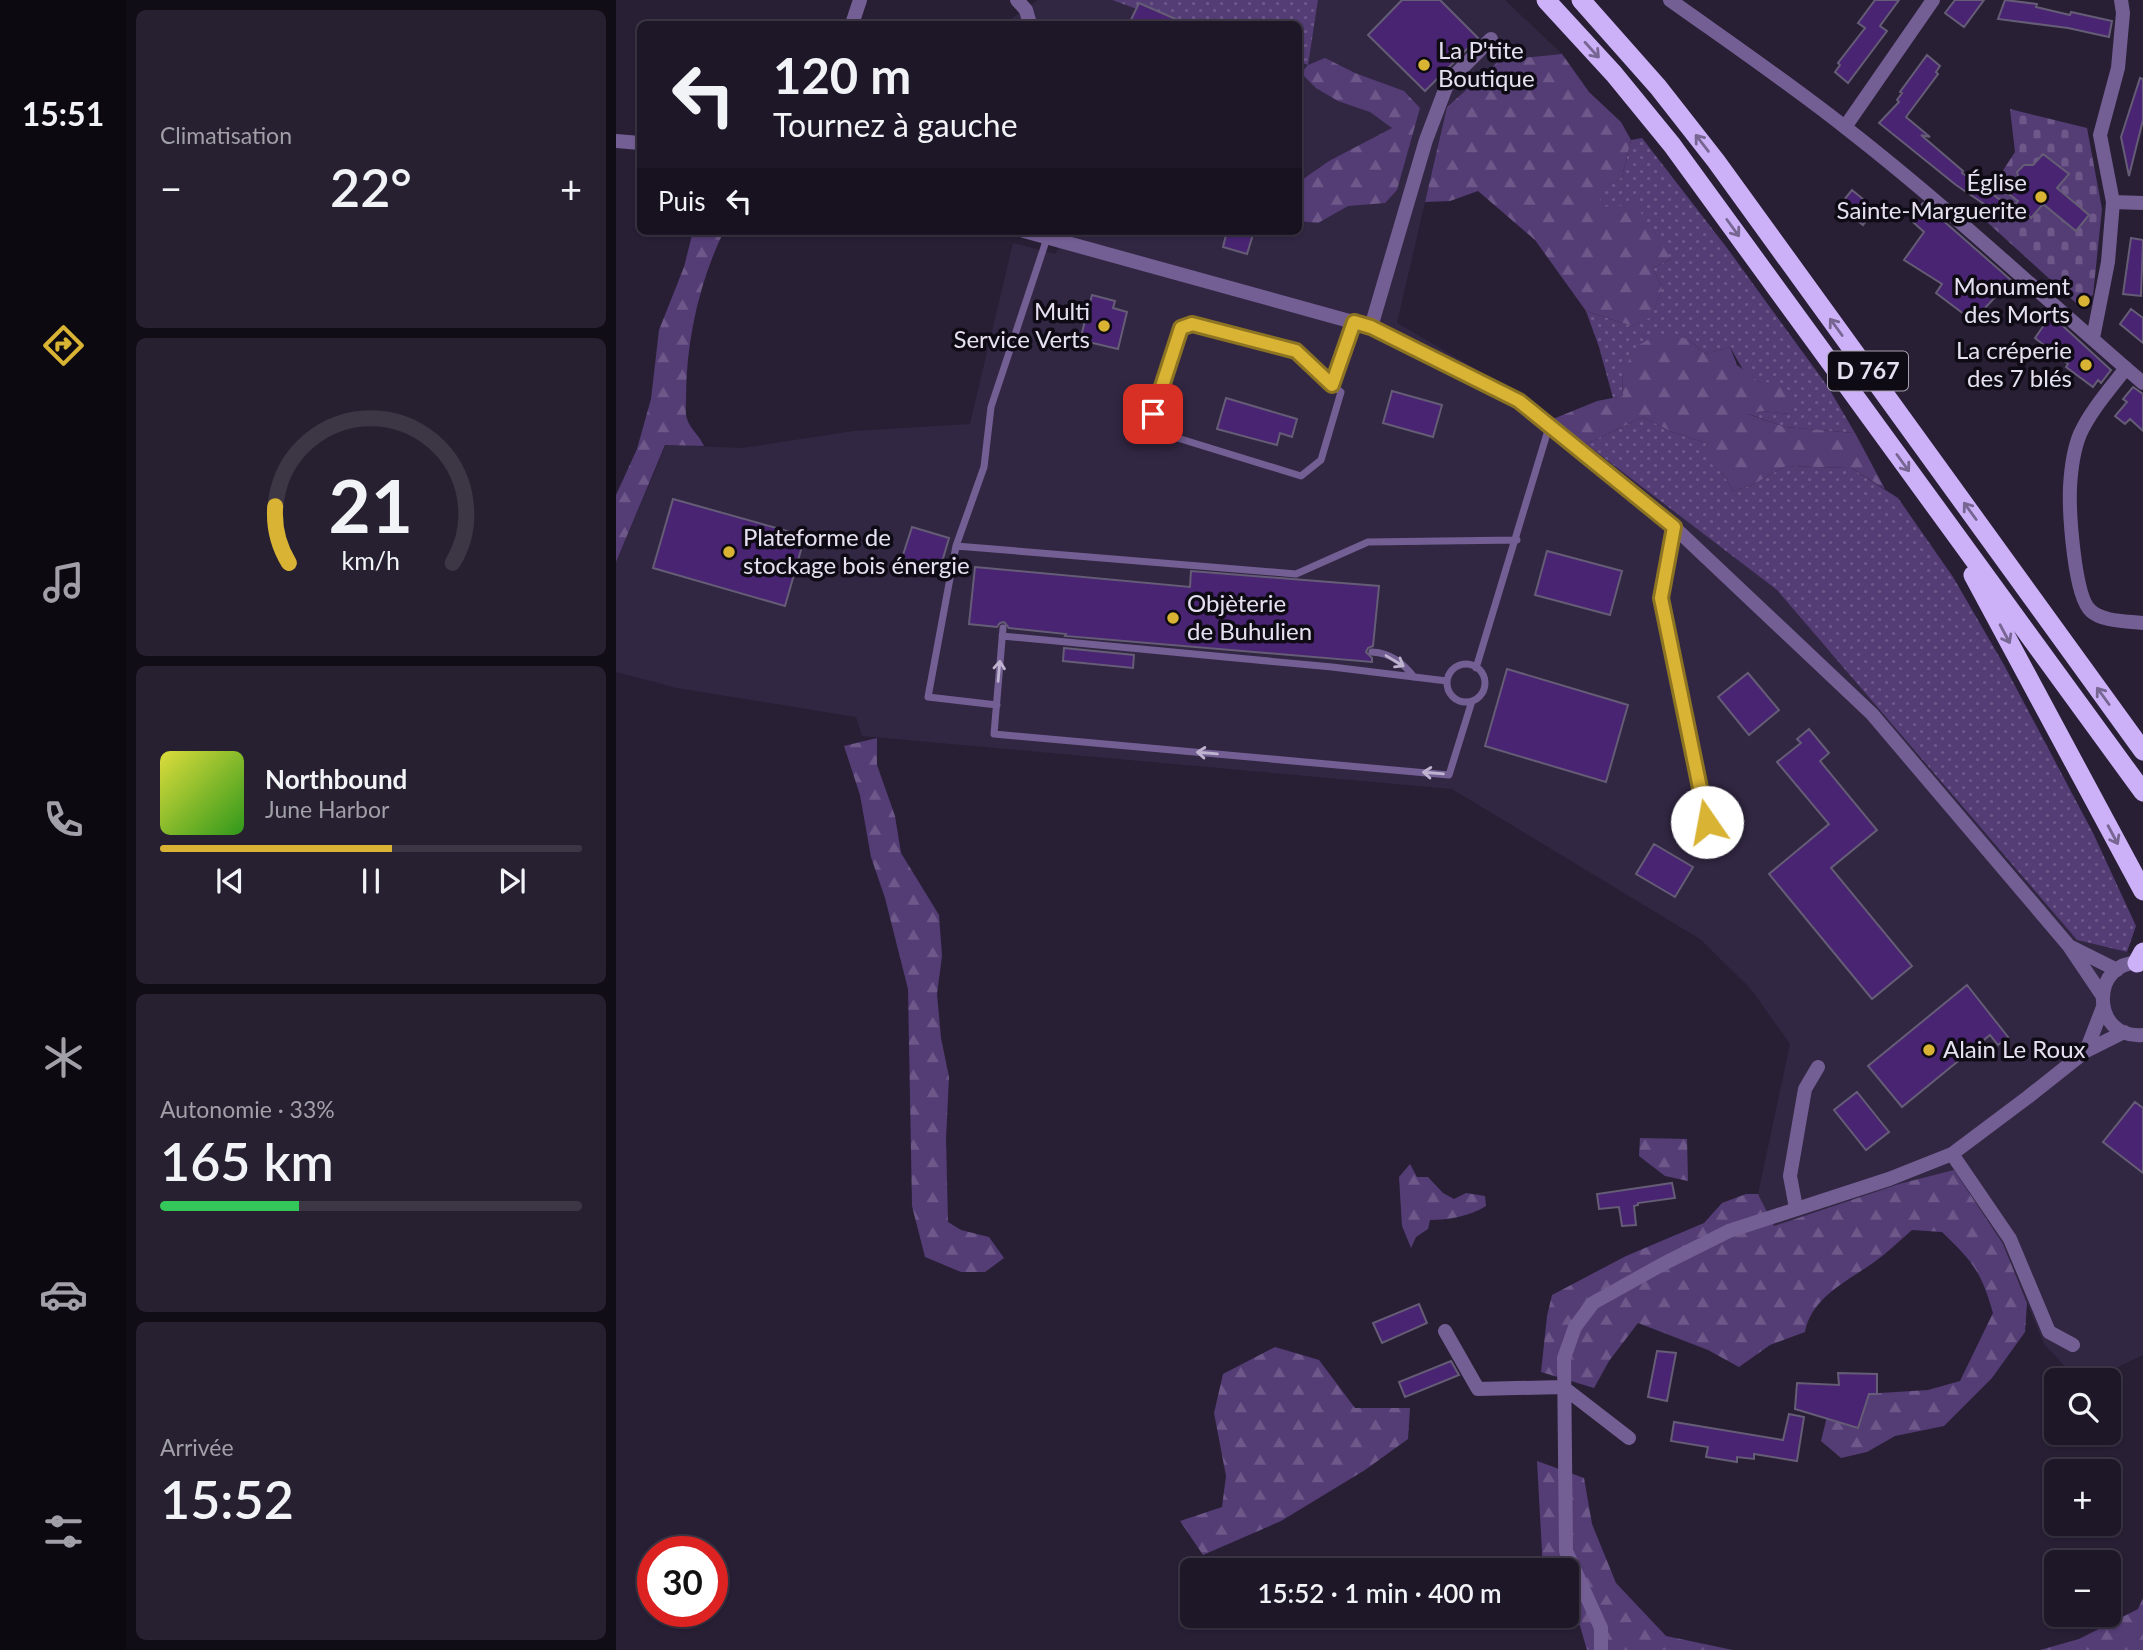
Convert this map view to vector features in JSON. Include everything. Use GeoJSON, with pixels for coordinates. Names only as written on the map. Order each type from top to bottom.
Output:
{"type":"FeatureCollection","features":[{"type":"Feature","properties":{"kind":"highway","name":"D 767"},"geometry":{"type":"LineString","coordinates":[[1545,0],[1614,74],[1672,145],[2143,792]]}},
{"type":"Feature","properties":{"kind":"highway","name":"D 767"},"geometry":{"type":"LineString","coordinates":[[1581,0],[1658,87],[1717,161],[2143,751]]}},
{"type":"Feature","properties":{"kind":"highway","name":"D 767"},"geometry":{"type":"LineString","coordinates":[[1937,510],[2143,891]]}},
{"type":"Feature","properties":{"kind":"street"},"geometry":{"type":"LineString","coordinates":[[853,21],[860,0]]}},
{"type":"Feature","properties":{"kind":"street"},"geometry":{"type":"LineString","coordinates":[[1017,0],[1026,10],[1029,21]]}},
{"type":"Feature","properties":{"kind":"street"},"geometry":{"type":"LineString","coordinates":[[1670,0],[1845,127],[1985,242],[2143,382]]}},
{"type":"Feature","properties":{"kind":"street"},"geometry":{"type":"LineString","coordinates":[[1845,127],[1933,0]]}},
{"type":"Feature","properties":{"kind":"street"},"geometry":{"type":"LineString","coordinates":[[2093,338],[2108,262],[2113,202],[2100,135],[2118,68],[2123,13],[2121,0]]}},
{"type":"Feature","properties":{"kind":"street"},"geometry":{"type":"LineString","coordinates":[[1371,327],[1426,140],[1448,82],[1491,39]]}},
{"type":"Feature","properties":{"kind":"street"},"geometry":{"type":"LineString","coordinates":[[616,141],[637,143]]}},
{"type":"Feature","properties":{"kind":"street"},"geometry":{"type":"LineString","coordinates":[[2113,202],[2143,204]]}},
{"type":"Feature","properties":{"kind":"street"},"geometry":{"type":"LineString","coordinates":[[1037,235],[1371,327],[1519,401],[1674,527],[1872,714],[2069,946],[2114,1026],[2137,1036]]}},
{"type":"Feature","properties":{"kind":"street"},"geometry":{"type":"LineString","coordinates":[[2126,368],[2088,419],[2080,436],[2072,460],[2070,500],[2074,559],[2084,602],[2099,616],[2143,623]]}},
{"type":"Feature","properties":{"kind":"street"},"geometry":{"type":"LineString","coordinates":[[1674,527],[1661,598],[1707,822]]}},
{"type":"Feature","properties":{"kind":"street"},"geometry":{"type":"LineString","coordinates":[[2069,946],[2117,970]]}},
{"type":"Feature","properties":{"kind":"street"},"geometry":{"type":"LineString","coordinates":[[2086,1051],[2105,985],[2117,970],[2141,959]]}},
{"type":"Feature","properties":{"kind":"street"},"geometry":{"type":"LineString","coordinates":[[1601,1650],[1601,1628],[1566,1551],[1564,1358],[1575,1327],[1593,1303],[1728,1231],[1889,1179],[1952,1154],[2086,1051],[2137,1036]]}},
{"type":"Feature","properties":{"kind":"street"},"geometry":{"type":"LineString","coordinates":[[1796,1208],[1790,1177],[1805,1089],[1818,1067]]}},
{"type":"Feature","properties":{"kind":"street"},"geometry":{"type":"LineString","coordinates":[[1952,1154],[2010,1239],[2049,1332],[2073,1345]]}},
{"type":"Feature","properties":{"kind":"street"},"geometry":{"type":"LineString","coordinates":[[1445,1331],[1478,1389],[1563,1387],[1629,1438]]}},
{"type":"Feature","properties":{"kind":"lane"},"geometry":{"type":"LineString","coordinates":[[996,705],[928,697],[956,547],[984,467],[991,407],[1047,238]]}},
{"type":"Feature","properties":{"kind":"lane"},"geometry":{"type":"LineString","coordinates":[[1332,385],[1354,322]]}},
{"type":"Feature","properties":{"kind":"lane"},"geometry":{"type":"LineString","coordinates":[[1192,324],[1296,351],[1332,385],[1341,393],[1321,460],[1301,476],[1158,432],[1153,414],[1181,328],[1192,324]]}},
{"type":"Feature","properties":{"kind":"lane"},"geometry":{"type":"LineString","coordinates":[[1476,667],[1517,540],[1549,426]]}},
{"type":"Feature","properties":{"kind":"lane"},"geometry":{"type":"LineString","coordinates":[[956,547],[1296,574],[1368,542],[1517,540]]}},
{"type":"Feature","properties":{"kind":"lane"},"geometry":{"type":"LineString","coordinates":[[1447,681],[1002,632],[994,734],[1449,775],[1472,701]]}},
{"type":"Feature","properties":{"kind":"lane"},"geometry":{"type":"LineString","coordinates":[[1372,652],[1381,653],[1402,663],[1414,677]]}},
{"type":"Feature","properties":{"kind":"lane"},"geometry":{"type":"LineString","coordinates":[[1461,665],[1476,667],[1483,677],[1484,689],[1481,694],[1472,701],[1465,702],[1454,698],[1447,681],[1452,671],[1461,665]]}},
{"type":"Feature","properties":{"kind":"shaded area"},"geometry":{"type":"Polygon","coordinates":[[[1038,0],[1112,0],[1170,21],[1008,21],[1038,0]]]}},
{"type":"Feature","properties":{"kind":"shaded area"},"geometry":{"type":"Polygon","coordinates":[[[1318,0],[1505,0],[1562,54],[1501,60],[1447,107],[1397,323],[1532,402],[1777,590],[2077,940],[2143,956],[2143,1355],[2116,1368],[2067,1368],[2044,1344],[2003,1244],[1899,1184],[1774,1227],[1758,1194],[1790,1044],[1751,989],[1700,939],[1452,789],[862,736],[856,717],[677,688],[616,672],[616,562],[666,445],[742,448],[854,431],[970,424],[1013,243],[1055,254],[1067,235],[1302,235],[1302,63],[1307,65],[1318,0]]]}},
{"type":"Feature","properties":{"kind":"green space"},"geometry":{"type":"Polygon","coordinates":[[[1112,0],[1318,0],[1308,65],[1302,63],[1302,21],[1170,21],[1112,0]]]}},
{"type":"Feature","properties":{"kind":"green space"},"geometry":{"type":"Polygon","coordinates":[[[1562,54],[1589,92],[1621,122],[1631,140],[1622,177],[1601,191],[1600,207],[1636,205],[1671,259],[1653,268],[1662,288],[1652,317],[1632,326],[1586,311],[1535,240],[1478,191],[1450,201],[1425,202],[1447,107],[1500,60],[1562,54]]]}},
{"type":"Feature","properties":{"kind":"green space"},"geometry":{"type":"Polygon","coordinates":[[[1325,58],[1355,73],[1404,91],[1420,108],[1397,190],[1385,203],[1348,206],[1318,223],[1302,221],[1302,180],[1329,161],[1392,128],[1370,112],[1338,101],[1316,88],[1302,74],[1308,65],[1325,58]]]}},
{"type":"Feature","properties":{"kind":"green space"},"geometry":{"type":"Polygon","coordinates":[[[2010,109],[2087,128],[2102,209],[2093,295],[2076,303],[1976,212],[2015,152],[2010,109]]]}},
{"type":"Feature","properties":{"kind":"green space"},"geometry":{"type":"Polygon","coordinates":[[[1642,138],[1727,248],[1828,387],[1855,433],[1785,427],[1746,413],[1762,411],[1789,414],[1761,383],[1743,370],[1730,347],[1706,354],[1688,339],[1622,373],[1623,396],[1613,398],[1586,311],[1632,326],[1652,316],[1662,288],[1653,268],[1671,259],[1658,242],[1600,207],[1600,191],[1622,177],[1631,140],[1642,138]]]}},
{"type":"Feature","properties":{"kind":"green space"},"geometry":{"type":"Polygon","coordinates":[[[692,235],[722,235],[701,291],[688,355],[686,417],[704,446],[665,445],[616,562],[616,495],[637,449],[651,399],[659,330],[684,267],[692,235]]]}},
{"type":"Feature","properties":{"kind":"green space"},"geometry":{"type":"Polygon","coordinates":[[[1659,333],[1688,339],[1706,354],[1730,347],[1737,365],[1761,383],[1777,381],[1796,405],[1789,414],[1762,411],[1748,414],[1785,427],[1855,433],[1885,489],[1851,468],[1786,466],[1752,485],[1733,491],[1723,474],[1707,460],[1706,443],[1672,432],[1643,417],[1586,444],[1553,419],[1597,401],[1623,396],[1622,373],[1636,347],[1659,333]]]}},
{"type":"Feature","properties":{"kind":"green space"},"geometry":{"type":"Polygon","coordinates":[[[1643,417],[1672,432],[1706,443],[1708,460],[1723,474],[1733,491],[1752,485],[1786,466],[1851,468],[1898,498],[1953,577],[2004,665],[2093,833],[2136,926],[2127,952],[2077,940],[1777,590],[1586,444],[1643,417]]]}},
{"type":"Feature","properties":{"kind":"green space"},"geometry":{"type":"Polygon","coordinates":[[[877,738],[877,765],[895,816],[901,853],[939,915],[942,956],[937,994],[941,1038],[949,1077],[946,1139],[948,1222],[961,1230],[989,1237],[1004,1258],[985,1272],[961,1272],[925,1257],[912,1206],[908,989],[885,898],[871,857],[860,795],[844,746],[877,738]]]}},
{"type":"Feature","properties":{"kind":"green space"},"geometry":{"type":"Polygon","coordinates":[[[1640,1138],[1687,1139],[1688,1181],[1665,1176],[1639,1156],[1640,1138]]]}},
{"type":"Feature","properties":{"kind":"green space"},"geometry":{"type":"Polygon","coordinates":[[[1410,1164],[1417,1177],[1428,1177],[1443,1193],[1454,1199],[1466,1193],[1485,1196],[1486,1206],[1459,1217],[1430,1220],[1428,1229],[1416,1237],[1411,1248],[1402,1226],[1399,1177],[1410,1164]]]}},
{"type":"Feature","properties":{"kind":"green space"},"geometry":{"type":"Polygon","coordinates":[[[1954,1170],[2003,1244],[2027,1303],[2025,1332],[1992,1378],[1944,1426],[1895,1436],[1867,1452],[1841,1458],[1821,1441],[1832,1396],[1928,1390],[1960,1381],[1993,1313],[1975,1268],[1942,1232],[1912,1230],[1822,1300],[1814,1309],[1805,1332],[1770,1345],[1739,1367],[1708,1350],[1638,1323],[1609,1361],[1594,1388],[1541,1372],[1552,1295],[1626,1256],[1704,1223],[1722,1203],[1746,1194],[1758,1194],[1774,1226],[1899,1184],[1954,1170]]]}},
{"type":"Feature","properties":{"kind":"green space"},"geometry":{"type":"Polygon","coordinates":[[[1275,1347],[1319,1360],[1355,1408],[1410,1408],[1408,1439],[1365,1470],[1281,1521],[1203,1555],[1180,1521],[1222,1507],[1226,1476],[1214,1413],[1223,1374],[1275,1347]]]}},
{"type":"Feature","properties":{"kind":"green space"},"geometry":{"type":"Polygon","coordinates":[[[1537,1461],[1584,1478],[1592,1524],[1616,1583],[1666,1636],[1733,1650],[1587,1650],[1579,1625],[1579,1558],[1542,1558],[1537,1461]]]}},
{"type":"Feature","properties":{"kind":"green space"},"geometry":{"type":"Polygon","coordinates":[[[2143,1598],[2143,1650],[2040,1650],[2079,1639],[2103,1627],[2121,1627],[2121,1618],[2138,1609],[2143,1598]]]}},
{"type":"Feature","properties":{"kind":"building","name":"La P'tite Boutique"},"geometry":{"type":"Polygon","coordinates":[[[1402,0],[1440,0],[1478,38],[1425,91],[1368,35],[1402,0]]]}},
{"type":"Feature","properties":{"kind":"building"},"geometry":{"type":"Polygon","coordinates":[[[1875,0],[1899,0],[1880,26],[1887,31],[1848,83],[1835,72],[1840,65],[1838,63],[1865,28],[1858,23],[1875,0]]]}},
{"type":"Feature","properties":{"kind":"building"},"geometry":{"type":"Polygon","coordinates":[[[1955,0],[1984,0],[1964,27],[1945,13],[1955,0]]]}},
{"type":"Feature","properties":{"kind":"building"},"geometry":{"type":"Polygon","coordinates":[[[2005,0],[2037,4],[2036,7],[2070,15],[2071,12],[2112,21],[2109,37],[2068,28],[1998,19],[2005,0]]]}},
{"type":"Feature","properties":{"kind":"building"},"geometry":{"type":"Polygon","coordinates":[[[1139,3],[1180,21],[1130,21],[1139,3]]]}},
{"type":"Feature","properties":{"kind":"building"},"geometry":{"type":"Polygon","coordinates":[[[1927,55],[1940,66],[1936,72],[1938,74],[1906,117],[1930,137],[1921,135],[1963,171],[1962,173],[2009,206],[2002,216],[1956,185],[1879,123],[1899,102],[1897,100],[1902,93],[1900,92],[1927,55]]]}},
{"type":"Feature","properties":{"kind":"building"},"geometry":{"type":"Polygon","coordinates":[[[2140,78],[2143,79],[2143,120],[2129,176],[2121,137],[2140,78]]]}},
{"type":"Feature","properties":{"kind":"building","name":"Église Sainte-Marguerite"},"geometry":{"type":"Polygon","coordinates":[[[2043,154],[2069,174],[2057,188],[2089,215],[2076,231],[2043,204],[2031,218],[2015,204],[2018,201],[2009,194],[2019,180],[2017,172],[2024,165],[2033,165],[2043,154]]]}},
{"type":"Feature","properties":{"kind":"building"},"geometry":{"type":"Polygon","coordinates":[[[1852,190],[1875,209],[1863,225],[1839,206],[1852,190]]]}},
{"type":"Feature","properties":{"kind":"building"},"geometry":{"type":"Polygon","coordinates":[[[1923,203],[2011,280],[1973,321],[1936,293],[1942,284],[1904,260],[1924,232],[1913,222],[1914,213],[1923,203]]]}},
{"type":"Feature","properties":{"kind":"building"},"geometry":{"type":"Polygon","coordinates":[[[1226,235],[1253,235],[1247,254],[1223,247],[1226,235]]]}},
{"type":"Feature","properties":{"kind":"building"},"geometry":{"type":"Polygon","coordinates":[[[2131,238],[2143,240],[2141,296],[2123,294],[2131,238]]]}},
{"type":"Feature","properties":{"kind":"building","name":"Multi Service Verts"},"geometry":{"type":"Polygon","coordinates":[[[1092,295],[1115,301],[1113,308],[1127,312],[1118,349],[1080,340],[1092,295]]]}},
{"type":"Feature","properties":{"kind":"building"},"geometry":{"type":"Polygon","coordinates":[[[2131,309],[2143,318],[2143,343],[2120,324],[2131,309]]]}},
{"type":"Feature","properties":{"kind":"building"},"geometry":{"type":"Polygon","coordinates":[[[2051,315],[2111,370],[2101,383],[2098,380],[2093,387],[2066,367],[2068,364],[2035,338],[2051,315]]]}},
{"type":"Feature","properties":{"kind":"building"},"geometry":{"type":"Polygon","coordinates":[[[2133,387],[2143,394],[2143,431],[2130,419],[2125,424],[2115,416],[2127,402],[2123,399],[2133,387]]]}},
{"type":"Feature","properties":{"kind":"building"},"geometry":{"type":"Polygon","coordinates":[[[1392,391],[1442,405],[1433,437],[1383,423],[1392,391]]]}},
{"type":"Feature","properties":{"kind":"building"},"geometry":{"type":"Polygon","coordinates":[[[1226,398],[1297,419],[1292,437],[1280,433],[1277,445],[1217,429],[1226,398]]]}},
{"type":"Feature","properties":{"kind":"building","name":"Plateforme de stockage bois énergie"},"geometry":{"type":"Polygon","coordinates":[[[673,499],[805,536],[785,606],[653,568],[673,499]]]}},
{"type":"Feature","properties":{"kind":"building"},"geometry":{"type":"Polygon","coordinates":[[[912,527],[949,538],[940,569],[902,558],[912,527]]]}},
{"type":"Feature","properties":{"kind":"building"},"geometry":{"type":"Polygon","coordinates":[[[1547,551],[1622,571],[1610,615],[1535,595],[1547,551]]]}},
{"type":"Feature","properties":{"kind":"building","name":"Objèterie de Buhulien"},"geometry":{"type":"Polygon","coordinates":[[[975,567],[1190,587],[1191,571],[1379,586],[1373,646],[1366,652],[1372,662],[1065,636],[1066,634],[1009,628],[1004,622],[997,627],[969,624],[975,567]]]}},
{"type":"Feature","properties":{"kind":"building"},"geometry":{"type":"Polygon","coordinates":[[[1064,648],[1134,655],[1133,668],[1063,661],[1064,648]]]}},
{"type":"Feature","properties":{"kind":"building"},"geometry":{"type":"Polygon","coordinates":[[[1507,669],[1628,705],[1606,782],[1485,746],[1507,669]]]}},
{"type":"Feature","properties":{"kind":"building"},"geometry":{"type":"Polygon","coordinates":[[[1748,673],[1779,710],[1749,735],[1718,697],[1748,673]]]}},
{"type":"Feature","properties":{"kind":"building"},"geometry":{"type":"Polygon","coordinates":[[[1809,729],[1829,753],[1820,761],[1877,830],[1831,868],[1912,966],[1872,999],[1769,874],[1829,824],[1777,762],[1801,743],[1797,739],[1809,729]]]}},
{"type":"Feature","properties":{"kind":"building"},"geometry":{"type":"Polygon","coordinates":[[[1654,844],[1693,867],[1675,897],[1636,874],[1654,844]]]}},
{"type":"Feature","properties":{"kind":"building","name":"Alain Le Roux"},"geometry":{"type":"Polygon","coordinates":[[[1967,985],[2008,1037],[1998,1045],[1990,1035],[1902,1107],[1868,1066],[1967,985]]]}},
{"type":"Feature","properties":{"kind":"building"},"geometry":{"type":"Polygon","coordinates":[[[1857,1092],[1889,1132],[1866,1150],[1834,1110],[1857,1092]]]}},
{"type":"Feature","properties":{"kind":"building"},"geometry":{"type":"Polygon","coordinates":[[[2135,1102],[2143,1108],[2143,1173],[2103,1142],[2135,1102]]]}},
{"type":"Feature","properties":{"kind":"building"},"geometry":{"type":"Polygon","coordinates":[[[1672,1183],[1675,1198],[1638,1203],[1634,1206],[1636,1225],[1622,1226],[1619,1207],[1599,1209],[1597,1194],[1672,1183]]]}},
{"type":"Feature","properties":{"kind":"building"},"geometry":{"type":"Polygon","coordinates":[[[1419,1304],[1427,1323],[1382,1343],[1373,1323],[1419,1304]]]}},
{"type":"Feature","properties":{"kind":"building"},"geometry":{"type":"Polygon","coordinates":[[[1657,1351],[1676,1353],[1667,1401],[1648,1397],[1657,1351]]]}},
{"type":"Feature","properties":{"kind":"building"},"geometry":{"type":"Polygon","coordinates":[[[1451,1361],[1459,1375],[1405,1397],[1399,1382],[1451,1361]]]}},
{"type":"Feature","properties":{"kind":"building"},"geometry":{"type":"Polygon","coordinates":[[[1838,1373],[1877,1374],[1877,1394],[1869,1394],[1858,1428],[1795,1409],[1797,1383],[1839,1385],[1838,1373]]]}},
{"type":"Feature","properties":{"kind":"building"},"geometry":{"type":"Polygon","coordinates":[[[1789,1414],[1804,1417],[1797,1461],[1754,1454],[1754,1459],[1737,1457],[1737,1462],[1706,1457],[1708,1447],[1671,1441],[1674,1422],[1783,1440],[1789,1414]]]}},
{"type":"Feature","properties":{"kind":"place","name":"La P'tite Boutique"},"geometry":{"type":"Point","coordinates":[1424,65]}},
{"type":"Feature","properties":{"kind":"place","name":"Église Sainte-Marguerite"},"geometry":{"type":"Point","coordinates":[2041,197]}},
{"type":"Feature","properties":{"kind":"place","name":"Monument des Morts"},"geometry":{"type":"Point","coordinates":[2084,301]}},
{"type":"Feature","properties":{"kind":"place","name":"Multi Service Verts"},"geometry":{"type":"Point","coordinates":[1104,326]}},
{"type":"Feature","properties":{"kind":"place","name":"La créperie des 7 blés"},"geometry":{"type":"Point","coordinates":[2086,365]}},
{"type":"Feature","properties":{"kind":"place","name":"Plateforme de stockage bois énergie"},"geometry":{"type":"Point","coordinates":[729,552]}},
{"type":"Feature","properties":{"kind":"place","name":"Objèterie de Buhulien"},"geometry":{"type":"Point","coordinates":[1173,618]}},
{"type":"Feature","properties":{"kind":"place","name":"Alain Le Roux"},"geometry":{"type":"Point","coordinates":[1929,1050]}},
{"type":"Feature","properties":{"kind":"route"},"geometry":{"type":"LineString","coordinates":[[1153,414],[1181,328],[1192,324],[1296,351],[1332,385],[1354,322],[1371,327],[1519,401],[1674,527],[1661,598],[1707,822]]}}]}
